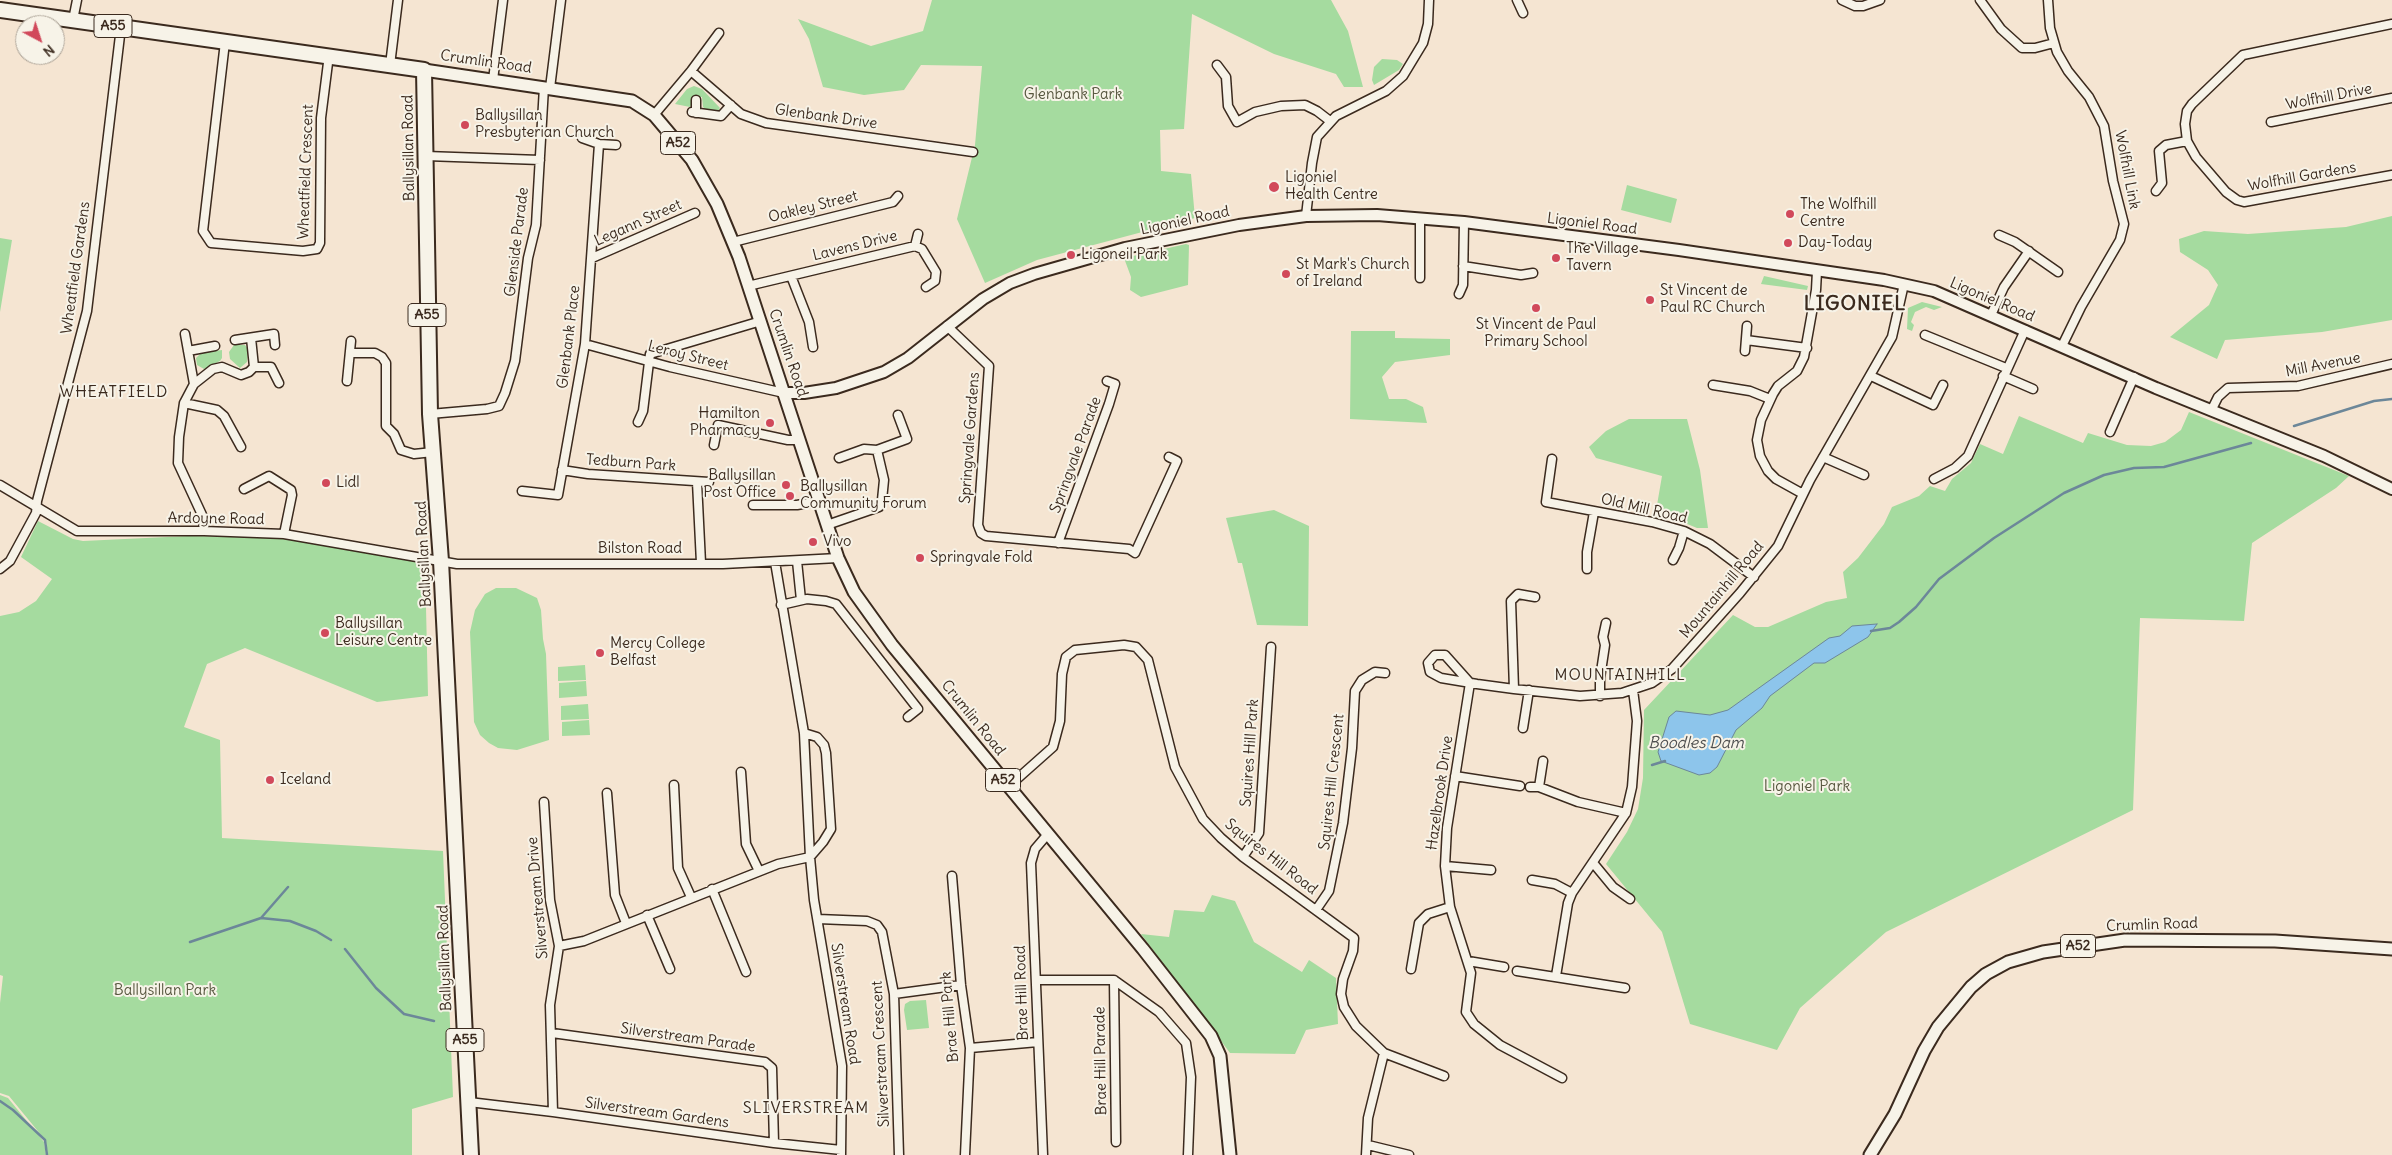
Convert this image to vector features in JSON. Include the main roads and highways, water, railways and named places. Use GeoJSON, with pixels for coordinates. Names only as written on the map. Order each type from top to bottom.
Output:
{"type":"FeatureCollection","features":[{"type":"Feature","properties":{"kind":"highway","name":"Crumlin Road"},"geometry":{"type":"LineString","coordinates":[[0,10],[329,55],[424,70]]}},
{"type":"Feature","properties":{"kind":"highway","name":"Ballysillan Road"},"geometry":{"type":"LineString","coordinates":[[424,70],[430,414],[442,561],[472,1155]]}},
{"type":"Feature","properties":{"kind":"main road","name":"Crumlin Road"},"geometry":{"type":"LineString","coordinates":[[424,70],[632,101],[654,115],[698,169],[717,204],[733,242],[838,558],[854,592],[892,645],[1143,949],[1211,1036],[1220,1056],[1230,1155]]}},
{"type":"Feature","properties":{"kind":"main road","name":"Crumlin Road"},"geometry":{"type":"LineString","coordinates":[[1870,1155],[1895,1114],[1938,1027],[1971,987],[1986,974],[2008,962],[2043,952],[2152,939],[2275,941],[2392,949]]}},
{"type":"Feature","properties":{"kind":"water","name":"Boodles Dam"},"geometry":{"type":"Polygon","coordinates":[[[1877,624],[1868,637],[1825,663],[1814,663],[1770,696],[1762,708],[1736,730],[1717,767],[1710,773],[1699,775],[1661,761],[1658,752],[1669,717],[1676,711],[1710,715],[1728,710],[1829,638],[1840,636],[1852,626],[1877,624]]]}},
{"type":"Feature","properties":{"kind":"waterway"},"geometry":{"type":"LineString","coordinates":[[2294,426],[2374,401],[2392,399]]}},
{"type":"Feature","properties":{"kind":"waterway"},"geometry":{"type":"LineString","coordinates":[[1871,631],[1890,628],[1899,622],[1916,607],[1939,579],[1994,538],[2064,493],[2104,475],[2134,468],[2164,467],[2251,443]]}},
{"type":"Feature","properties":{"kind":"waterway"},"geometry":{"type":"LineString","coordinates":[[1652,765],[1665,761]]}},
{"type":"Feature","properties":{"kind":"waterway"},"geometry":{"type":"LineString","coordinates":[[261,918],[288,887]]}},
{"type":"Feature","properties":{"kind":"waterway"},"geometry":{"type":"LineString","coordinates":[[190,942],[261,918],[290,921],[316,931],[331,940]]}},
{"type":"Feature","properties":{"kind":"waterway"},"geometry":{"type":"LineString","coordinates":[[345,949],[376,988],[404,1014],[434,1021]]}},
{"type":"Feature","properties":{"kind":"waterway"},"geometry":{"type":"LineString","coordinates":[[0,1101],[13,1110],[45,1140],[47,1155]]}},
{"type":"Feature","properties":{"kind":"place","name":"Ballysillan Presbyterian Church"},"geometry":{"type":"Point","coordinates":[465,125]}},
{"type":"Feature","properties":{"kind":"place","name":"Ligoniel Health Centre"},"geometry":{"type":"Point","coordinates":[1274,187]}},
{"type":"Feature","properties":{"kind":"place","name":"The Wolfhill Centre"},"geometry":{"type":"Point","coordinates":[1790,214]}},
{"type":"Feature","properties":{"kind":"place","name":"Day-Today"},"geometry":{"type":"Point","coordinates":[1788,243]}},
{"type":"Feature","properties":{"kind":"place","name":"Ligoneil Park"},"geometry":{"type":"Point","coordinates":[1071,255]}},
{"type":"Feature","properties":{"kind":"place","name":"The Village Tavern"},"geometry":{"type":"Point","coordinates":[1556,258]}},
{"type":"Feature","properties":{"kind":"place","name":"St Mark's Church of Ireland"},"geometry":{"type":"Point","coordinates":[1286,274]}},
{"type":"Feature","properties":{"kind":"place","name":"St Vincent de Paul RC Church"},"geometry":{"type":"Point","coordinates":[1650,300]}},
{"type":"Feature","properties":{"kind":"place","name":"St Vincent de Paul Primary School"},"geometry":{"type":"Point","coordinates":[1536,308]}},
{"type":"Feature","properties":{"kind":"place","name":"Hamilton Pharmacy"},"geometry":{"type":"Point","coordinates":[770,423]}},
{"type":"Feature","properties":{"kind":"place","name":"Lidl"},"geometry":{"type":"Point","coordinates":[326,483]}},
{"type":"Feature","properties":{"kind":"place","name":"Ballysillan Post Office"},"geometry":{"type":"Point","coordinates":[786,485]}},
{"type":"Feature","properties":{"kind":"place","name":"Ballysillan Community Forum"},"geometry":{"type":"Point","coordinates":[790,496]}},
{"type":"Feature","properties":{"kind":"place","name":"Vivo"},"geometry":{"type":"Point","coordinates":[813,542]}},
{"type":"Feature","properties":{"kind":"place","name":"Springvale Fold"},"geometry":{"type":"Point","coordinates":[920,558]}},
{"type":"Feature","properties":{"kind":"place","name":"Ballysillan Leisure Centre"},"geometry":{"type":"Point","coordinates":[325,633]}},
{"type":"Feature","properties":{"kind":"place","name":"Mercy College Belfast"},"geometry":{"type":"Point","coordinates":[600,653]}},
{"type":"Feature","properties":{"kind":"place","name":"Iceland"},"geometry":{"type":"Point","coordinates":[270,780]}},
{"type":"Feature","properties":{"kind":"district","name":"LIGONIEL"},"geometry":{"type":"Point","coordinates":[1855,304]}},
{"type":"Feature","properties":{"kind":"district","name":"WHEATFIELD"},"geometry":{"type":"Point","coordinates":[114,392]}},
{"type":"Feature","properties":{"kind":"district","name":"MOUNTAINHILL"},"geometry":{"type":"Point","coordinates":[1620,675]}},
{"type":"Feature","properties":{"kind":"district","name":"SLIVERSTREAM"},"geometry":{"type":"Point","coordinates":[806,1108]}},
{"type":"Feature","properties":{"kind":"park label","name":"Glenbank Park"},"geometry":{"type":"Point","coordinates":[1073,95]}},
{"type":"Feature","properties":{"kind":"park label","name":"Ligoniel Park"},"geometry":{"type":"Point","coordinates":[1807,787]}},
{"type":"Feature","properties":{"kind":"park label","name":"Ballysillan Park"},"geometry":{"type":"Point","coordinates":[165,991]}}]}
